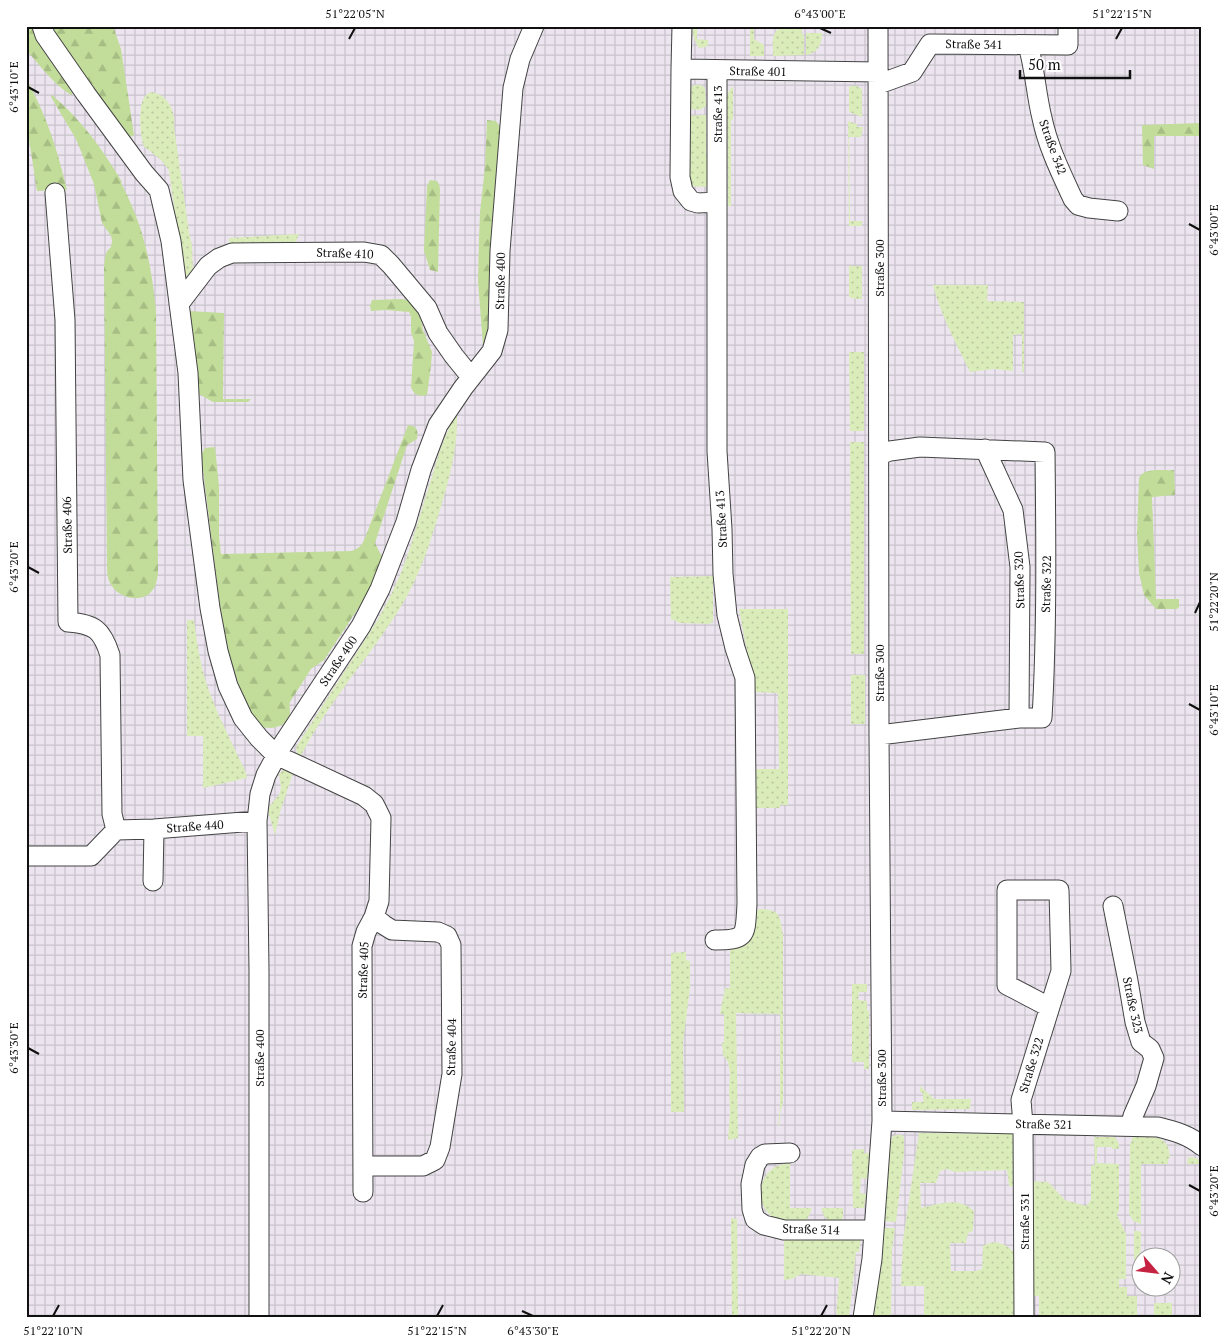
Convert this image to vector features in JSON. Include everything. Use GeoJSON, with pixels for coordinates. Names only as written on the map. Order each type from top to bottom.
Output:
{"type":"FeatureCollection","features":[{"type":"Feature","properties":{"kind":"street"},"geometry":{"type":"LineString","coordinates":[[42,26],[45,35],[86,94],[144,173],[159,190],[171,241],[188,373],[193,480],[210,608],[218,651],[228,686],[244,718],[259,738],[276,755]]}},
{"type":"Feature","properties":{"kind":"street","name":"Straße 400"},"geometry":{"type":"LineString","coordinates":[[259,1318],[257,821],[260,794],[266,775],[276,755],[361,626],[380,589],[406,522],[438,425],[471,377],[492,351],[498,330],[500,251],[513,88],[520,59],[534,26]]}},
{"type":"Feature","properties":{"kind":"street"},"geometry":{"type":"LineString","coordinates":[[682,26],[680,177],[683,191],[691,201],[698,203],[717,202]]}},
{"type":"Feature","properties":{"kind":"street","name":"Straße 300"},"geometry":{"type":"LineString","coordinates":[[863,1318],[872,1259],[882,1121],[879,735],[878,26]]}},
{"type":"Feature","properties":{"kind":"street","name":"Straße 341"},"geometry":{"type":"LineString","coordinates":[[878,78],[912,72],[930,44],[1068,46],[1068,26]]}},
{"type":"Feature","properties":{"kind":"street","name":"Straße 342"},"geometry":{"type":"LineString","coordinates":[[1028,45],[1033,63],[1042,118],[1050,146],[1073,199],[1078,205],[1089,208],[1118,211]]}},
{"type":"Feature","properties":{"kind":"street","name":"Straße 401"},"geometry":{"type":"LineString","coordinates":[[681,70],[878,78]]}},
{"type":"Feature","properties":{"kind":"street","name":"Straße 413"},"geometry":{"type":"LineString","coordinates":[[714,940],[731,940],[742,936],[745,931],[747,904],[745,678],[727,615],[717,451],[717,70]]}},
{"type":"Feature","properties":{"kind":"street","name":"Straße 406"},"geometry":{"type":"LineString","coordinates":[[55,193],[66,320],[68,622],[81,623],[95,628],[105,640],[110,655],[112,814],[116,830]]}},
{"type":"Feature","properties":{"kind":"street","name":"Straße 410"},"geometry":{"type":"LineString","coordinates":[[179,304],[208,266],[219,258],[232,253],[364,252],[381,255],[427,308],[438,333],[471,377]]}},
{"type":"Feature","properties":{"kind":"street","name":"Straße 322"},"geometry":{"type":"LineString","coordinates":[[879,455],[890,450],[920,447],[1045,452],[1046,527],[1046,612],[1042,718],[1020,718],[879,735]]}},
{"type":"Feature","properties":{"kind":"street","name":"Straße 320"},"geometry":{"type":"LineString","coordinates":[[985,450],[1013,510],[1020,567],[1020,718]]}},
{"type":"Feature","properties":{"kind":"street","name":"Straße 405"},"geometry":{"type":"LineString","coordinates":[[276,755],[364,796],[374,804],[381,818],[379,901],[374,917],[366,932],[362,953],[363,1192]]}},
{"type":"Feature","properties":{"kind":"street","name":"Straße 440"},"geometry":{"type":"LineString","coordinates":[[153,881],[154,829],[257,821]]}},
{"type":"Feature","properties":{"kind":"street"},"geometry":{"type":"LineString","coordinates":[[26,856],[91,856],[116,830],[154,829]]}},
{"type":"Feature","properties":{"kind":"street","name":"Straße 322"},"geometry":{"type":"LineString","coordinates":[[1023,1124],[1021,1100],[1050,1007],[1061,971],[1059,890],[1007,890],[1007,985],[1050,1007]]}},
{"type":"Feature","properties":{"kind":"street","name":"Straße 323"},"geometry":{"type":"LineString","coordinates":[[1113,906],[1135,1022],[1141,1042],[1150,1049],[1154,1058],[1131,1126]]}},
{"type":"Feature","properties":{"kind":"street","name":"Straße 404"},"geometry":{"type":"LineString","coordinates":[[363,1166],[423,1166],[435,1160],[440,1147],[452,1074],[451,945],[446,936],[438,932],[392,930],[374,917]]}},
{"type":"Feature","properties":{"kind":"street","name":"Straße 321"},"geometry":{"type":"LineString","coordinates":[[882,1121],[1158,1127],[1178,1132],[1195,1140],[1202,1146]]}},
{"type":"Feature","properties":{"kind":"street","name":"Straße 331"},"geometry":{"type":"LineString","coordinates":[[1023,1124],[1024,1318]]}},
{"type":"Feature","properties":{"kind":"street","name":"Straße 314"},"geometry":{"type":"LineString","coordinates":[[790,1153],[765,1154],[760,1157],[755,1165],[751,1184],[752,1209],[755,1218],[764,1225],[784,1230],[874,1230]]}},
{"type":"Feature","properties":{"kind":"shaded area"},"geometry":{"type":"Polygon","coordinates":[[[26,26],[1202,26],[1202,1318],[26,1318],[26,26]]]}},
{"type":"Feature","properties":{"kind":"green space"},"geometry":{"type":"Polygon","coordinates":[[[26,26],[31,26],[56,69],[74,92],[71,95],[53,80],[26,50],[26,26]]]}},
{"type":"Feature","properties":{"kind":"green space"},"geometry":{"type":"Polygon","coordinates":[[[50,26],[113,26],[121,49],[134,135],[129,138],[73,64],[50,26]]]}},
{"type":"Feature","properties":{"kind":"green space"},"geometry":{"type":"Polygon","coordinates":[[[692,26],[697,26],[697,39],[708,40],[706,47],[699,48],[693,35],[692,26]]]}},
{"type":"Feature","properties":{"kind":"green space"},"geometry":{"type":"Polygon","coordinates":[[[750,26],[754,26],[754,39],[764,45],[764,56],[750,56],[750,26]]]}},
{"type":"Feature","properties":{"kind":"green space"},"geometry":{"type":"Polygon","coordinates":[[[782,27],[802,29],[802,34],[804,35],[804,55],[773,56],[774,35],[782,27]]]}},
{"type":"Feature","properties":{"kind":"green space"},"geometry":{"type":"Polygon","coordinates":[[[806,33],[822,33],[819,47],[814,52],[806,55],[806,33]]]}},
{"type":"Feature","properties":{"kind":"green space"},"geometry":{"type":"Polygon","coordinates":[[[26,78],[51,133],[67,190],[37,191],[26,120],[26,78]]]}},
{"type":"Feature","properties":{"kind":"green space"},"geometry":{"type":"Polygon","coordinates":[[[694,85],[701,85],[705,88],[706,106],[700,110],[688,109],[689,89],[694,85]]]}},
{"type":"Feature","properties":{"kind":"green space"},"geometry":{"type":"Polygon","coordinates":[[[733,86],[731,206],[728,206],[727,97],[733,86]]]}},
{"type":"Feature","properties":{"kind":"green space"},"geometry":{"type":"Polygon","coordinates":[[[857,86],[862,89],[862,117],[849,112],[849,87],[857,86]]]}},
{"type":"Feature","properties":{"kind":"green space"},"geometry":{"type":"Polygon","coordinates":[[[152,92],[167,100],[174,115],[174,127],[192,245],[193,271],[184,278],[169,171],[161,160],[144,147],[142,138],[141,107],[144,97],[152,92]]]}},
{"type":"Feature","properties":{"kind":"green space"},"geometry":{"type":"Polygon","coordinates":[[[52,95],[91,136],[107,157],[122,182],[141,230],[152,277],[156,311],[158,573],[153,590],[142,597],[130,598],[120,594],[111,584],[107,572],[104,266],[105,257],[112,241],[111,236],[102,223],[94,184],[76,139],[51,97],[52,95]]]}},
{"type":"Feature","properties":{"kind":"green space"},"geometry":{"type":"Polygon","coordinates":[[[706,115],[706,155],[709,162],[709,187],[686,186],[686,116],[706,115]]]}},
{"type":"Feature","properties":{"kind":"green space"},"geometry":{"type":"Polygon","coordinates":[[[487,120],[496,121],[500,127],[492,237],[489,332],[483,346],[478,281],[480,212],[485,167],[487,120]]]}},
{"type":"Feature","properties":{"kind":"green space"},"geometry":{"type":"Polygon","coordinates":[[[848,121],[857,124],[857,127],[863,127],[861,137],[849,137],[850,221],[862,221],[862,226],[849,226],[848,121]]]}},
{"type":"Feature","properties":{"kind":"green space"},"geometry":{"type":"Polygon","coordinates":[[[1202,124],[1202,169],[1200,136],[1154,136],[1154,169],[1143,165],[1142,125],[1202,124]]]}},
{"type":"Feature","properties":{"kind":"green space"},"geometry":{"type":"Polygon","coordinates":[[[430,180],[437,181],[440,189],[438,272],[430,270],[424,251],[427,186],[430,180]]]}},
{"type":"Feature","properties":{"kind":"green space"},"geometry":{"type":"Polygon","coordinates":[[[299,234],[296,242],[229,244],[229,238],[299,234]]]}},
{"type":"Feature","properties":{"kind":"green space"},"geometry":{"type":"Polygon","coordinates":[[[849,266],[862,266],[862,299],[849,297],[849,266]]]}},
{"type":"Feature","properties":{"kind":"green space"},"geometry":{"type":"Polygon","coordinates":[[[933,285],[988,285],[987,301],[1024,302],[1024,372],[1022,372],[1022,334],[1013,335],[1013,371],[994,369],[970,372],[945,319],[933,285]]]}},
{"type":"Feature","properties":{"kind":"green space"},"geometry":{"type":"Polygon","coordinates":[[[402,299],[414,302],[420,313],[423,330],[432,352],[427,395],[417,395],[411,387],[414,341],[409,312],[371,311],[372,300],[402,299]]]}},
{"type":"Feature","properties":{"kind":"green space"},"geometry":{"type":"Polygon","coordinates":[[[189,311],[224,313],[223,399],[251,399],[248,402],[213,402],[199,394],[189,311]]]}},
{"type":"Feature","properties":{"kind":"green space"},"geometry":{"type":"Polygon","coordinates":[[[849,352],[864,352],[864,431],[850,431],[849,352]]]}},
{"type":"Feature","properties":{"kind":"green space"},"geometry":{"type":"Polygon","coordinates":[[[457,415],[456,443],[448,483],[429,545],[417,576],[398,611],[332,704],[300,758],[296,747],[377,621],[390,597],[409,551],[441,447],[457,415]]]}},
{"type":"Feature","properties":{"kind":"green space"},"geometry":{"type":"Polygon","coordinates":[[[408,425],[414,426],[417,429],[417,439],[407,445],[375,543],[382,557],[373,581],[363,601],[324,660],[311,669],[290,702],[288,719],[277,727],[268,728],[261,726],[254,720],[245,703],[234,671],[227,641],[219,597],[201,453],[205,448],[215,447],[219,486],[221,554],[351,551],[363,543],[408,425]]]}},
{"type":"Feature","properties":{"kind":"green space"},"geometry":{"type":"Polygon","coordinates":[[[850,442],[864,442],[864,654],[851,654],[850,442]]]}},
{"type":"Feature","properties":{"kind":"green space"},"geometry":{"type":"Polygon","coordinates":[[[1174,470],[1175,495],[1152,497],[1156,599],[1179,599],[1179,607],[1177,609],[1156,609],[1144,595],[1139,573],[1137,534],[1139,478],[1149,471],[1174,470]]]}},
{"type":"Feature","properties":{"kind":"green space"},"geometry":{"type":"Polygon","coordinates":[[[713,576],[713,622],[709,624],[679,623],[671,620],[670,577],[713,576]]]}},
{"type":"Feature","properties":{"kind":"green space"},"geometry":{"type":"Polygon","coordinates":[[[739,609],[788,609],[788,805],[780,805],[780,808],[754,808],[754,769],[779,769],[778,693],[755,692],[753,690],[739,609]]]}},
{"type":"Feature","properties":{"kind":"green space"},"geometry":{"type":"Polygon","coordinates":[[[187,620],[194,620],[207,685],[247,778],[203,788],[203,736],[187,736],[187,620]]]}},
{"type":"Feature","properties":{"kind":"green space"},"geometry":{"type":"Polygon","coordinates":[[[851,675],[865,675],[865,724],[851,724],[851,675]]]}},
{"type":"Feature","properties":{"kind":"green space"},"geometry":{"type":"Polygon","coordinates":[[[283,770],[293,773],[280,812],[275,835],[268,811],[279,795],[281,788],[279,774],[283,770]]]}},
{"type":"Feature","properties":{"kind":"green space"},"geometry":{"type":"Polygon","coordinates":[[[760,909],[772,911],[778,915],[783,935],[782,1108],[778,1126],[780,1107],[780,1014],[736,1013],[738,1138],[728,1140],[730,1074],[728,1062],[723,1055],[724,1014],[720,1014],[725,988],[730,988],[730,949],[744,946],[751,938],[754,912],[760,909]]]}},
{"type":"Feature","properties":{"kind":"green space"},"geometry":{"type":"Polygon","coordinates":[[[686,952],[686,960],[690,961],[690,988],[683,1042],[684,1112],[671,1112],[671,953],[686,952]]]}},
{"type":"Feature","properties":{"kind":"green space"},"geometry":{"type":"Polygon","coordinates":[[[852,984],[867,984],[867,992],[859,992],[858,1000],[867,1001],[867,1010],[869,1011],[869,1069],[864,1069],[864,1062],[852,1062],[852,984]]]}},
{"type":"Feature","properties":{"kind":"green space"},"geometry":{"type":"Polygon","coordinates":[[[920,1086],[934,1099],[971,1099],[970,1109],[912,1110],[912,1102],[923,1102],[923,1093],[920,1092],[920,1086]]]}},
{"type":"Feature","properties":{"kind":"green space"},"geometry":{"type":"Polygon","coordinates":[[[919,1133],[1014,1134],[1014,1187],[1009,1186],[1007,1170],[955,1172],[946,1169],[940,1171],[936,1183],[920,1183],[921,1208],[955,1202],[968,1206],[974,1211],[973,1231],[968,1233],[966,1243],[950,1243],[951,1271],[976,1271],[982,1269],[983,1246],[992,1242],[1001,1243],[1016,1254],[1016,1318],[924,1318],[924,1286],[901,1286],[903,1240],[919,1133]]]}},
{"type":"Feature","properties":{"kind":"green space"},"geometry":{"type":"Polygon","coordinates":[[[902,1135],[904,1138],[904,1154],[896,1222],[881,1221],[891,1141],[892,1137],[902,1135]]]}},
{"type":"Feature","properties":{"kind":"green space"},"geometry":{"type":"Polygon","coordinates":[[[1094,1137],[1115,1137],[1119,1144],[1119,1149],[1097,1147],[1097,1163],[1119,1164],[1119,1210],[1117,1215],[1126,1234],[1126,1279],[1119,1279],[1119,1287],[1127,1287],[1127,1296],[1137,1296],[1137,1318],[1039,1318],[1039,1296],[1030,1296],[1029,1181],[1048,1182],[1065,1200],[1086,1206],[1091,1200],[1091,1166],[1095,1165],[1094,1137]]]}},
{"type":"Feature","properties":{"kind":"green space"},"geometry":{"type":"Polygon","coordinates":[[[1133,1137],[1153,1137],[1163,1140],[1169,1150],[1170,1158],[1168,1159],[1168,1164],[1141,1164],[1141,1224],[1133,1221],[1129,1213],[1130,1144],[1133,1137]]]}},
{"type":"Feature","properties":{"kind":"green space"},"geometry":{"type":"Polygon","coordinates":[[[864,1149],[864,1153],[870,1153],[867,1179],[861,1178],[860,1193],[866,1194],[864,1208],[853,1208],[852,1150],[864,1149]]]}},
{"type":"Feature","properties":{"kind":"green space"},"geometry":{"type":"Polygon","coordinates":[[[1188,1158],[1198,1159],[1202,1164],[1202,1257],[1200,1257],[1199,1164],[1187,1164],[1188,1158]]]}},
{"type":"Feature","properties":{"kind":"green space"},"geometry":{"type":"Polygon","coordinates":[[[790,1163],[790,1208],[812,1208],[808,1218],[803,1222],[786,1222],[776,1219],[765,1209],[762,1202],[761,1188],[767,1174],[776,1167],[790,1163]]]}},
{"type":"Feature","properties":{"kind":"green space"},"geometry":{"type":"Polygon","coordinates":[[[821,1208],[843,1208],[843,1218],[840,1222],[830,1223],[824,1216],[821,1208]]]}},
{"type":"Feature","properties":{"kind":"green space"},"geometry":{"type":"Polygon","coordinates":[[[731,1218],[737,1219],[738,1318],[732,1318],[731,1218]]]}},
{"type":"Feature","properties":{"kind":"green space"},"geometry":{"type":"Polygon","coordinates":[[[881,1228],[895,1228],[892,1250],[891,1318],[871,1318],[881,1228]]]}},
{"type":"Feature","properties":{"kind":"green space"},"geometry":{"type":"Polygon","coordinates":[[[1134,1231],[1139,1231],[1141,1232],[1141,1246],[1134,1246],[1134,1231]]]}},
{"type":"Feature","properties":{"kind":"green space"},"geometry":{"type":"Polygon","coordinates":[[[784,1238],[861,1238],[859,1252],[856,1252],[849,1318],[836,1318],[839,1278],[801,1274],[792,1279],[784,1280],[784,1238]]]}},
{"type":"Feature","properties":{"kind":"green space"},"geometry":{"type":"Polygon","coordinates":[[[1154,1303],[1172,1303],[1172,1318],[1154,1318],[1154,1303]]]}}]}
